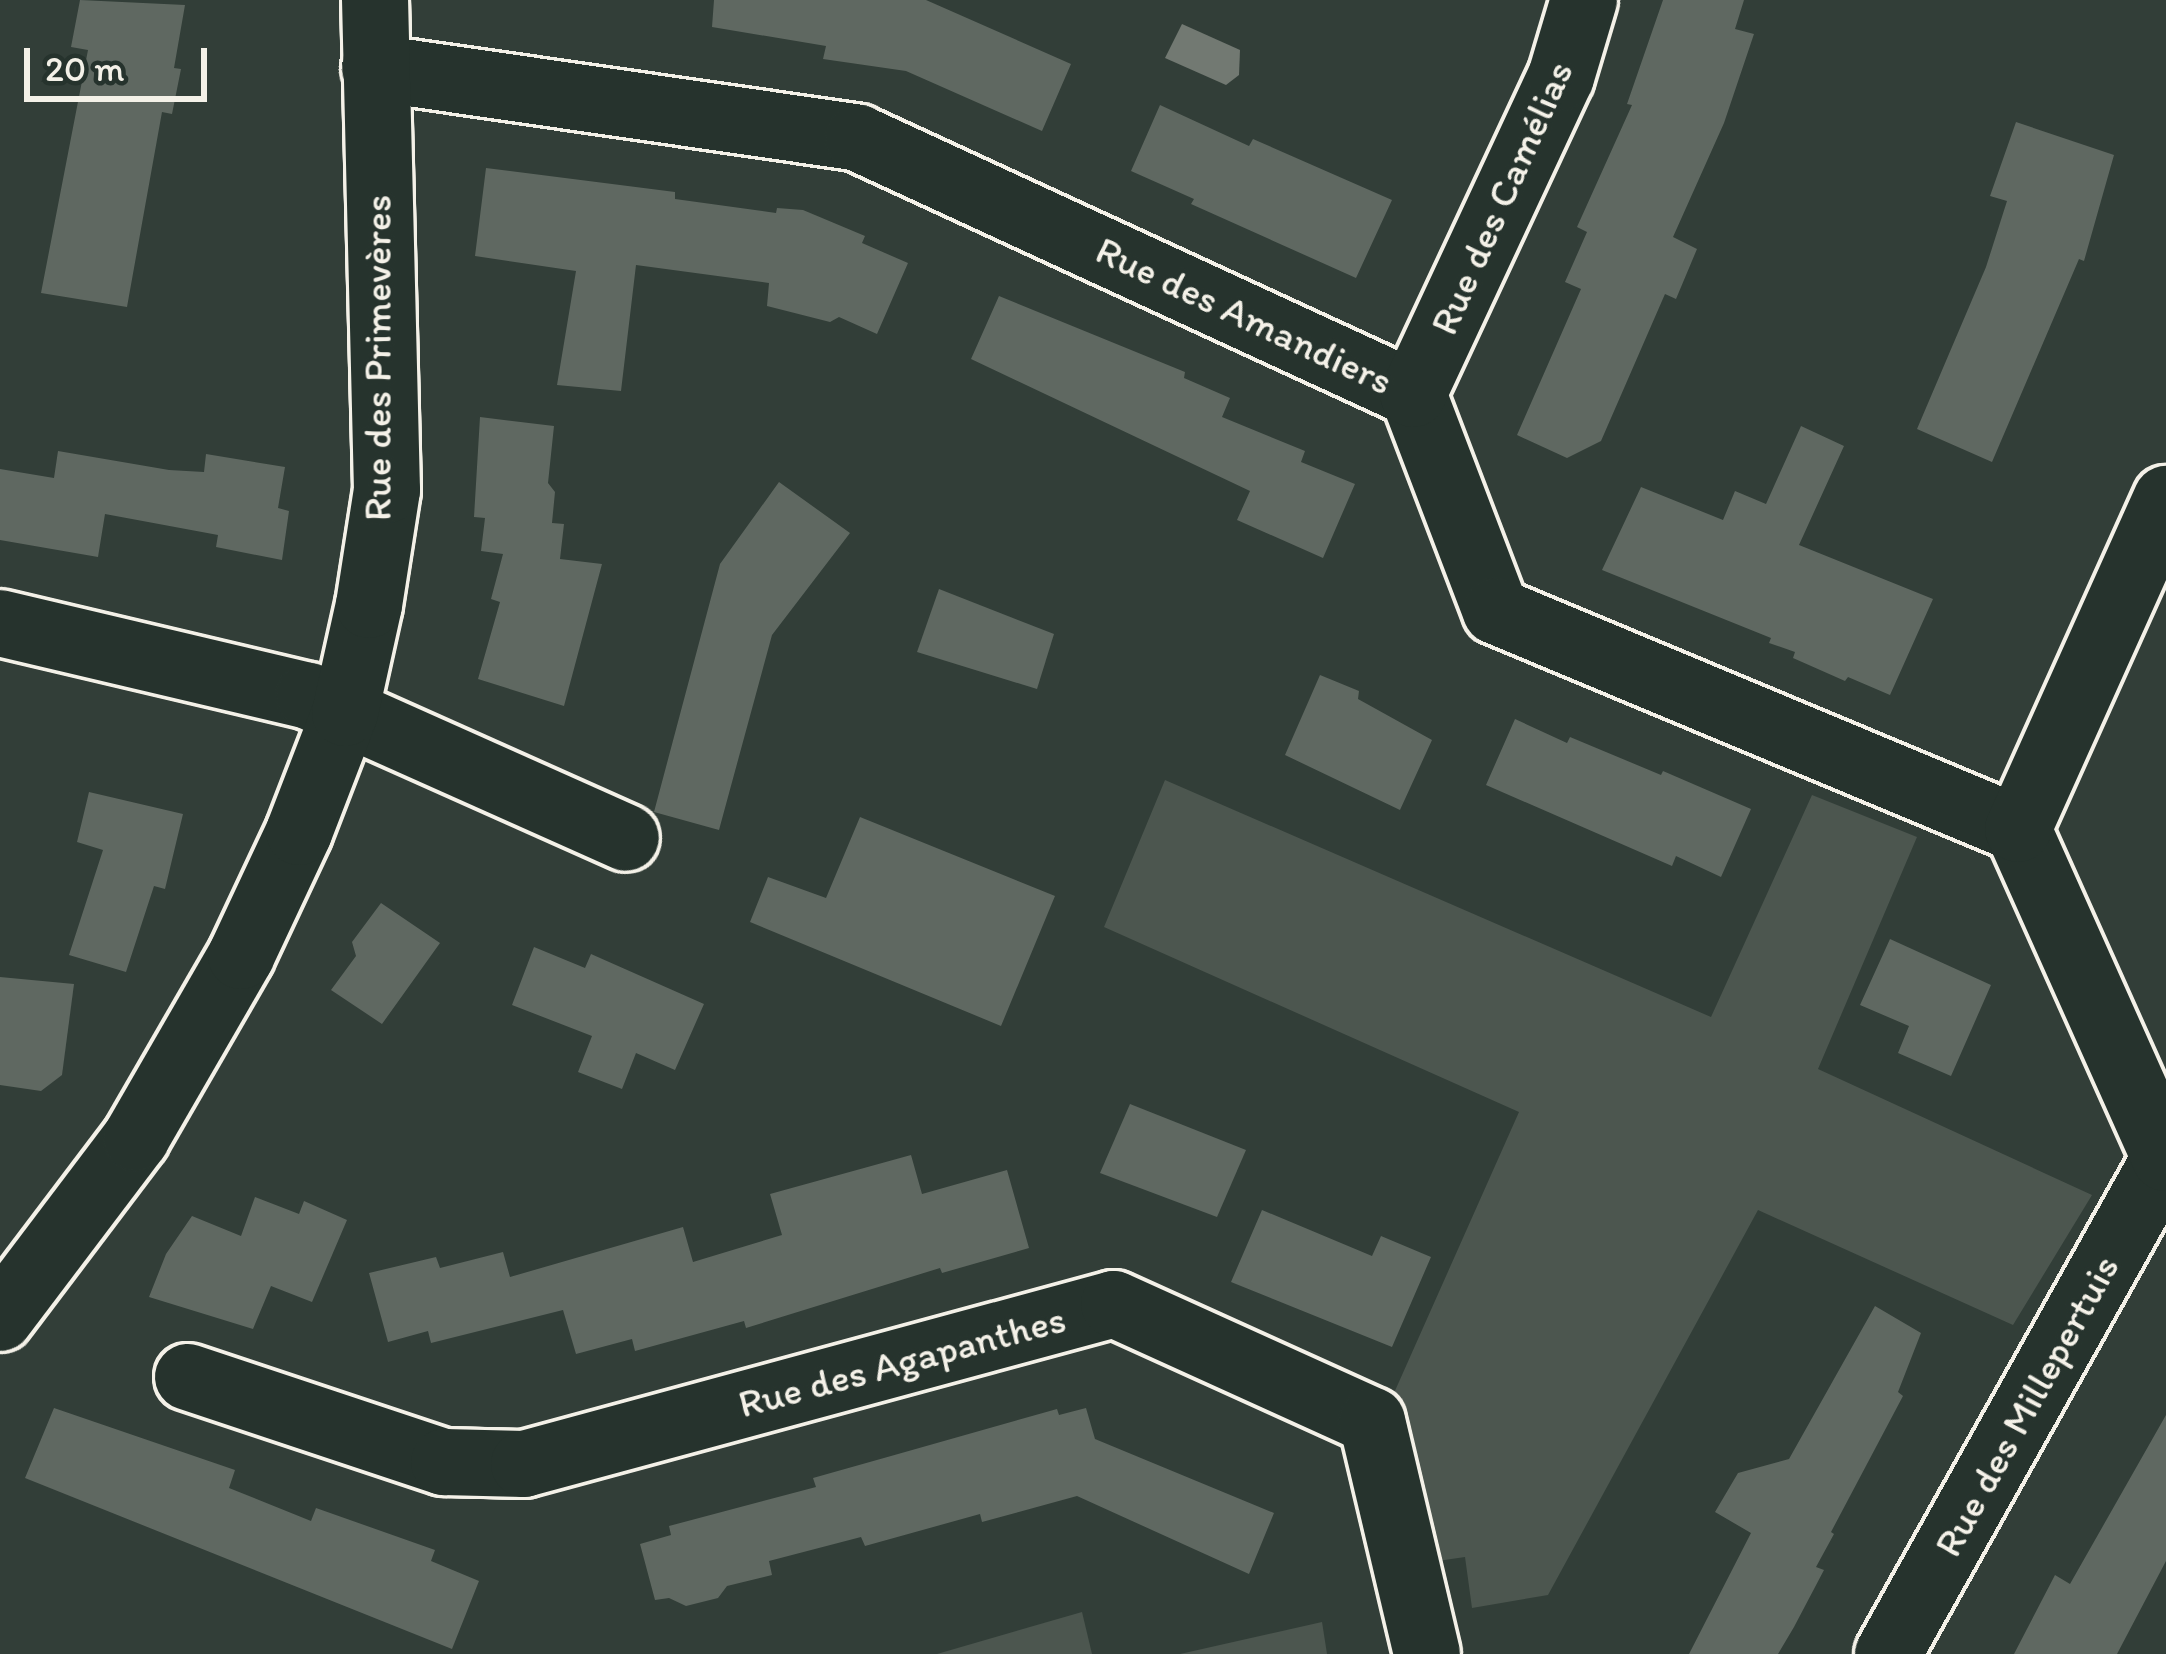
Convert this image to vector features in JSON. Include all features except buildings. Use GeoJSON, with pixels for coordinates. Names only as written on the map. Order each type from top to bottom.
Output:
{"type":"FeatureCollection","features":[{"type":"Feature","properties":{"kind":"street","name":"Rue des Primevères"},"geometry":{"type":"LineString","coordinates":[[0,1318],[136,1138],[241,956],[298,832],[345,713],[387,490],[374,0]]}},
{"type":"Feature","properties":{"kind":"street","name":"Rue des Camélias"},"geometry":{"type":"LineString","coordinates":[[1413,394],[1561,77],[1584,0]]}},
{"type":"Feature","properties":{"kind":"street","name":"Rue des Amandiers"},"geometry":{"type":"LineString","coordinates":[[375,68],[858,138],[1413,394],[1496,611],[2018,829]]}},
{"type":"Feature","properties":{"kind":"street"},"geometry":{"type":"LineString","coordinates":[[2018,829],[2166,500]]}},
{"type":"Feature","properties":{"kind":"street"},"geometry":{"type":"LineString","coordinates":[[0,623],[308,696],[626,838]]}},
{"type":"Feature","properties":{"kind":"street","name":"Rue des Millepertuis"},"geometry":{"type":"LineString","coordinates":[[1888,1654],[2165,1158],[2018,829]]}},
{"type":"Feature","properties":{"kind":"street","name":"Rue des Agapanthes"},"geometry":{"type":"LineString","coordinates":[[188,1377],[444,1462],[524,1464],[1114,1304],[1372,1421],[1427,1654]]}},
{"type":"Feature","properties":{"kind":"shaded area"},"geometry":{"type":"Polygon","coordinates":[[[1182,24],[1240,50],[1239,75],[1226,85],[1165,58],[1182,24]]]}},
{"type":"Feature","properties":{"kind":"shaded area"},"geometry":{"type":"Polygon","coordinates":[[[1165,780],[1711,1017],[1812,795],[1917,837],[1818,1069],[2092,1195],[2013,1325],[1758,1210],[1548,1595],[1472,1608],[1465,1557],[1424,1563],[1390,1402],[1519,1112],[1104,927],[1165,780]]]}},
{"type":"Feature","properties":{"kind":"shaded area"},"geometry":{"type":"Polygon","coordinates":[[[1082,1612],[1092,1654],[937,1654],[1082,1612]]]}},
{"type":"Feature","properties":{"kind":"shaded area"},"geometry":{"type":"Polygon","coordinates":[[[1322,1622],[1327,1654],[1180,1654],[1322,1622]]]}}]}
